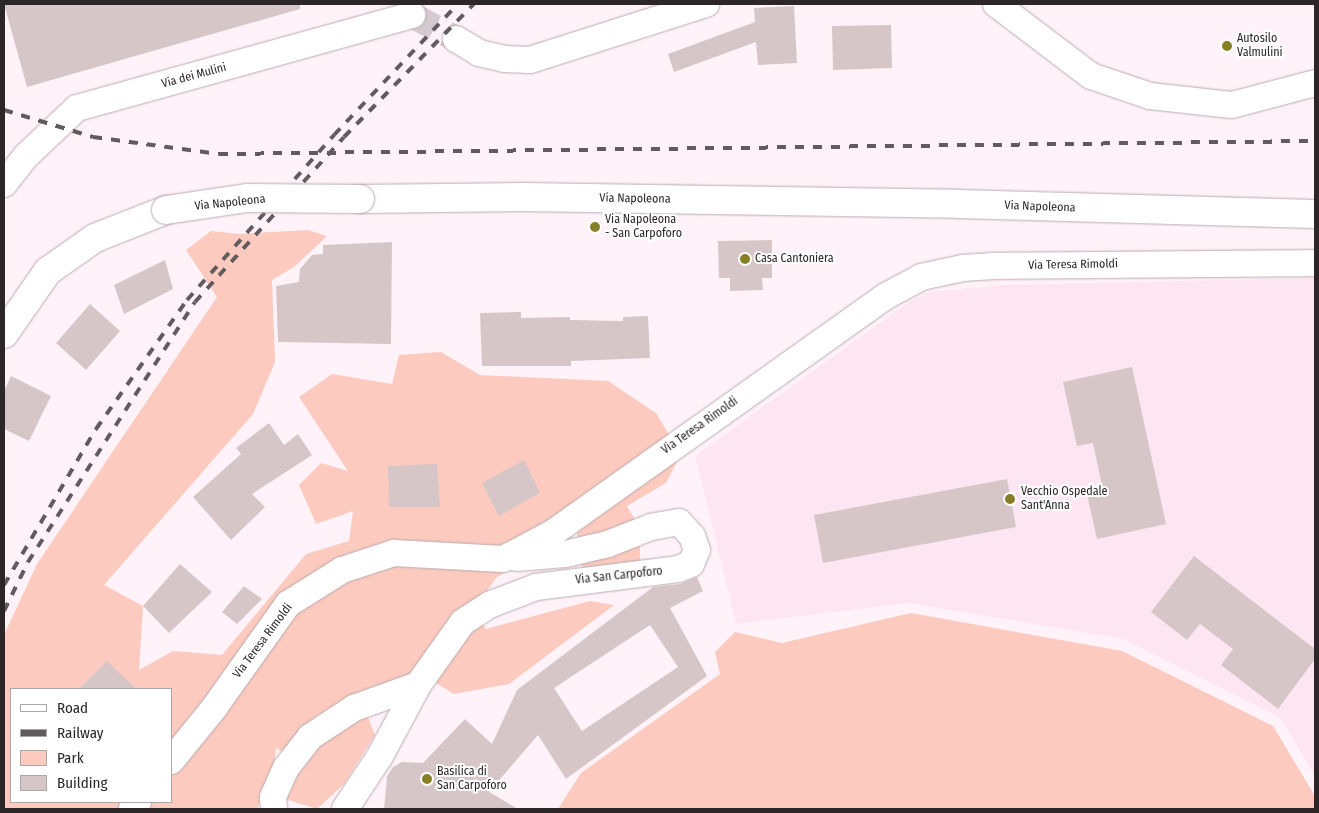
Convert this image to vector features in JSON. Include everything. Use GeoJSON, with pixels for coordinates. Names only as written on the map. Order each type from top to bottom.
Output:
{"type":"FeatureCollection","features":[{"type":"Feature","properties":{"kind":"main road","name":"Via Napoleona"},"geometry":{"type":"LineString","coordinates":[[4,334],[48,271],[95,238],[166,210],[247,198],[523,197],[960,204],[1315,214]]}},
{"type":"Feature","properties":{"kind":"street"},"geometry":{"type":"LineString","coordinates":[[456,39],[479,53],[504,59],[530,60],[706,4]]}},
{"type":"Feature","properties":{"kind":"street"},"geometry":{"type":"LineString","coordinates":[[996,4],[1091,76],[1150,96],[1232,105],[1315,83]]}},
{"type":"Feature","properties":{"kind":"street","name":"Via dei Mulini"},"geometry":{"type":"LineString","coordinates":[[4,184],[26,156],[77,108],[412,15]]}},
{"type":"Feature","properties":{"kind":"street","name":"Via Teresa Rimoldi"},"geometry":{"type":"LineString","coordinates":[[172,760],[214,708],[288,604],[342,570],[394,553],[503,559],[554,532],[886,296],[922,277],[964,268],[993,266],[1315,263]]}},
{"type":"Feature","properties":{"kind":"street","name":"Via San Carpoforo"},"geometry":{"type":"LineString","coordinates":[[344,809],[366,780],[418,685],[463,622],[488,604],[536,587],[678,569],[691,564],[697,550],[692,536],[679,522],[651,527],[608,544],[565,554],[503,559]]}},
{"type":"Feature","properties":{"kind":"street"},"geometry":{"type":"LineString","coordinates":[[274,809],[274,796],[286,768],[310,737],[354,708],[418,685]]}},
{"type":"Feature","properties":{"kind":"shaded area","name":"Vecchio Ospedale Sant'Anna"},"geometry":{"type":"Polygon","coordinates":[[[1315,278],[1315,776],[1280,717],[1124,639],[909,603],[736,624],[695,456],[909,302],[929,292],[1003,285],[1315,278]]]}},
{"type":"Feature","properties":{"kind":"green space"},"geometry":{"type":"Polygon","coordinates":[[[308,230],[327,236],[294,267],[272,280],[275,362],[253,414],[104,585],[143,606],[139,670],[173,651],[222,655],[306,554],[349,541],[353,511],[316,524],[299,485],[321,463],[348,471],[299,397],[332,374],[392,384],[399,355],[441,352],[480,375],[608,381],[656,413],[681,454],[666,483],[627,506],[640,528],[640,566],[589,577],[581,564],[576,525],[496,578],[473,611],[486,629],[590,601],[614,605],[509,684],[454,694],[418,672],[401,700],[368,717],[375,735],[344,784],[317,809],[282,798],[298,761],[276,748],[274,767],[257,809],[4,809],[4,635],[37,564],[217,297],[186,250],[211,231],[238,234],[308,230]]]}},
{"type":"Feature","properties":{"kind":"green space"},"geometry":{"type":"Polygon","coordinates":[[[911,613],[1122,651],[1273,726],[1315,796],[1315,809],[558,809],[581,773],[720,674],[715,652],[735,632],[782,643],[911,613]]]}},
{"type":"Feature","properties":{"kind":"building"},"geometry":{"type":"Polygon","coordinates":[[[4,4],[300,4],[300,9],[27,87],[4,4]]]}},
{"type":"Feature","properties":{"kind":"building"},"geometry":{"type":"Polygon","coordinates":[[[794,6],[797,63],[758,65],[756,42],[674,72],[668,54],[755,22],[754,8],[794,6]]]}},
{"type":"Feature","properties":{"kind":"building"},"geometry":{"type":"Polygon","coordinates":[[[891,25],[892,68],[833,70],[832,26],[891,25]]]}},
{"type":"Feature","properties":{"kind":"building","name":"Casa Cantoniera"},"geometry":{"type":"Polygon","coordinates":[[[772,240],[772,278],[762,278],[763,290],[730,291],[730,278],[719,278],[718,241],[772,240]]]}},
{"type":"Feature","properties":{"kind":"building"},"geometry":{"type":"Polygon","coordinates":[[[392,242],[391,344],[278,342],[276,286],[299,282],[300,269],[312,255],[323,254],[323,245],[392,242]]]}},
{"type":"Feature","properties":{"kind":"building"},"geometry":{"type":"Polygon","coordinates":[[[165,260],[173,289],[124,314],[114,285],[165,260]]]}},
{"type":"Feature","properties":{"kind":"building"},"geometry":{"type":"Polygon","coordinates":[[[90,304],[120,331],[86,370],[56,343],[90,304]]]}},
{"type":"Feature","properties":{"kind":"building"},"geometry":{"type":"Polygon","coordinates":[[[521,312],[521,318],[570,317],[570,320],[623,321],[623,317],[648,316],[650,358],[571,361],[571,366],[482,366],[480,313],[521,312]]]}},
{"type":"Feature","properties":{"kind":"building"},"geometry":{"type":"Polygon","coordinates":[[[1132,367],[1166,524],[1097,539],[1086,490],[1102,486],[1093,443],[1077,446],[1063,382],[1132,367]]]}},
{"type":"Feature","properties":{"kind":"building"},"geometry":{"type":"Polygon","coordinates":[[[11,376],[51,396],[29,441],[4,429],[4,391],[11,376]]]}},
{"type":"Feature","properties":{"kind":"building"},"geometry":{"type":"Polygon","coordinates":[[[269,423],[284,445],[298,434],[312,455],[252,494],[265,507],[231,540],[193,497],[241,454],[236,448],[269,423]]]}},
{"type":"Feature","properties":{"kind":"building"},"geometry":{"type":"Polygon","coordinates":[[[524,460],[540,493],[499,516],[482,483],[524,460]]]}},
{"type":"Feature","properties":{"kind":"building"},"geometry":{"type":"Polygon","coordinates":[[[437,464],[440,507],[389,507],[388,466],[437,464]]]}},
{"type":"Feature","properties":{"kind":"building"},"geometry":{"type":"Polygon","coordinates":[[[1007,479],[1016,527],[823,563],[814,515],[1007,479]]]}},
{"type":"Feature","properties":{"kind":"building"},"geometry":{"type":"Polygon","coordinates":[[[1194,556],[1315,649],[1315,659],[1278,709],[1221,665],[1233,649],[1200,624],[1187,640],[1151,612],[1194,556]]]}},
{"type":"Feature","properties":{"kind":"building"},"geometry":{"type":"Polygon","coordinates":[[[180,564],[212,592],[169,633],[143,606],[180,564]]]}},
{"type":"Feature","properties":{"kind":"building"},"geometry":{"type":"Polygon","coordinates":[[[697,577],[703,591],[670,608],[707,676],[566,779],[538,735],[489,792],[518,809],[384,809],[387,776],[393,767],[402,762],[423,763],[465,719],[492,744],[517,690],[653,587],[680,584],[697,577]],[[650,625],[554,688],[582,731],[678,667],[650,625]]]}},
{"type":"Feature","properties":{"kind":"building"},"geometry":{"type":"Polygon","coordinates":[[[244,586],[262,599],[237,624],[222,612],[244,586]]]}},
{"type":"Feature","properties":{"kind":"building"},"geometry":{"type":"Polygon","coordinates":[[[107,661],[135,688],[80,688],[107,661]]]}},
{"type":"Feature","properties":{"kind":"tunnel"},"geometry":{"type":"LineString","coordinates":[[412,15],[456,39]]}},
{"type":"Feature","properties":{"kind":"railway"},"geometry":{"type":"LineString","coordinates":[[4,585],[96,429],[187,300],[334,135],[458,4]]}},
{"type":"Feature","properties":{"kind":"railway"},"geometry":{"type":"LineString","coordinates":[[4,611],[28,562],[195,302],[344,137],[474,4]]}},
{"type":"Feature","properties":{"kind":"railway"},"geometry":{"type":"LineString","coordinates":[[4,110],[93,137],[219,154],[1315,141]]}},
{"type":"Feature","properties":{"kind":"place","name":"Autosilo Valmulini"},"geometry":{"type":"Point","coordinates":[1227,46]}},
{"type":"Feature","properties":{"kind":"place","name":"Via Napoleona - San Carpoforo"},"geometry":{"type":"Point","coordinates":[595,227]}},
{"type":"Feature","properties":{"kind":"place","name":"Casa Cantoniera"},"geometry":{"type":"Point","coordinates":[745,259]}},
{"type":"Feature","properties":{"kind":"place","name":"Vecchio Ospedale Sant'Anna"},"geometry":{"type":"Point","coordinates":[1010,499]}},
{"type":"Feature","properties":{"kind":"place","name":"Basilica di San Carpoforo"},"geometry":{"type":"Point","coordinates":[427,779]}}]}
